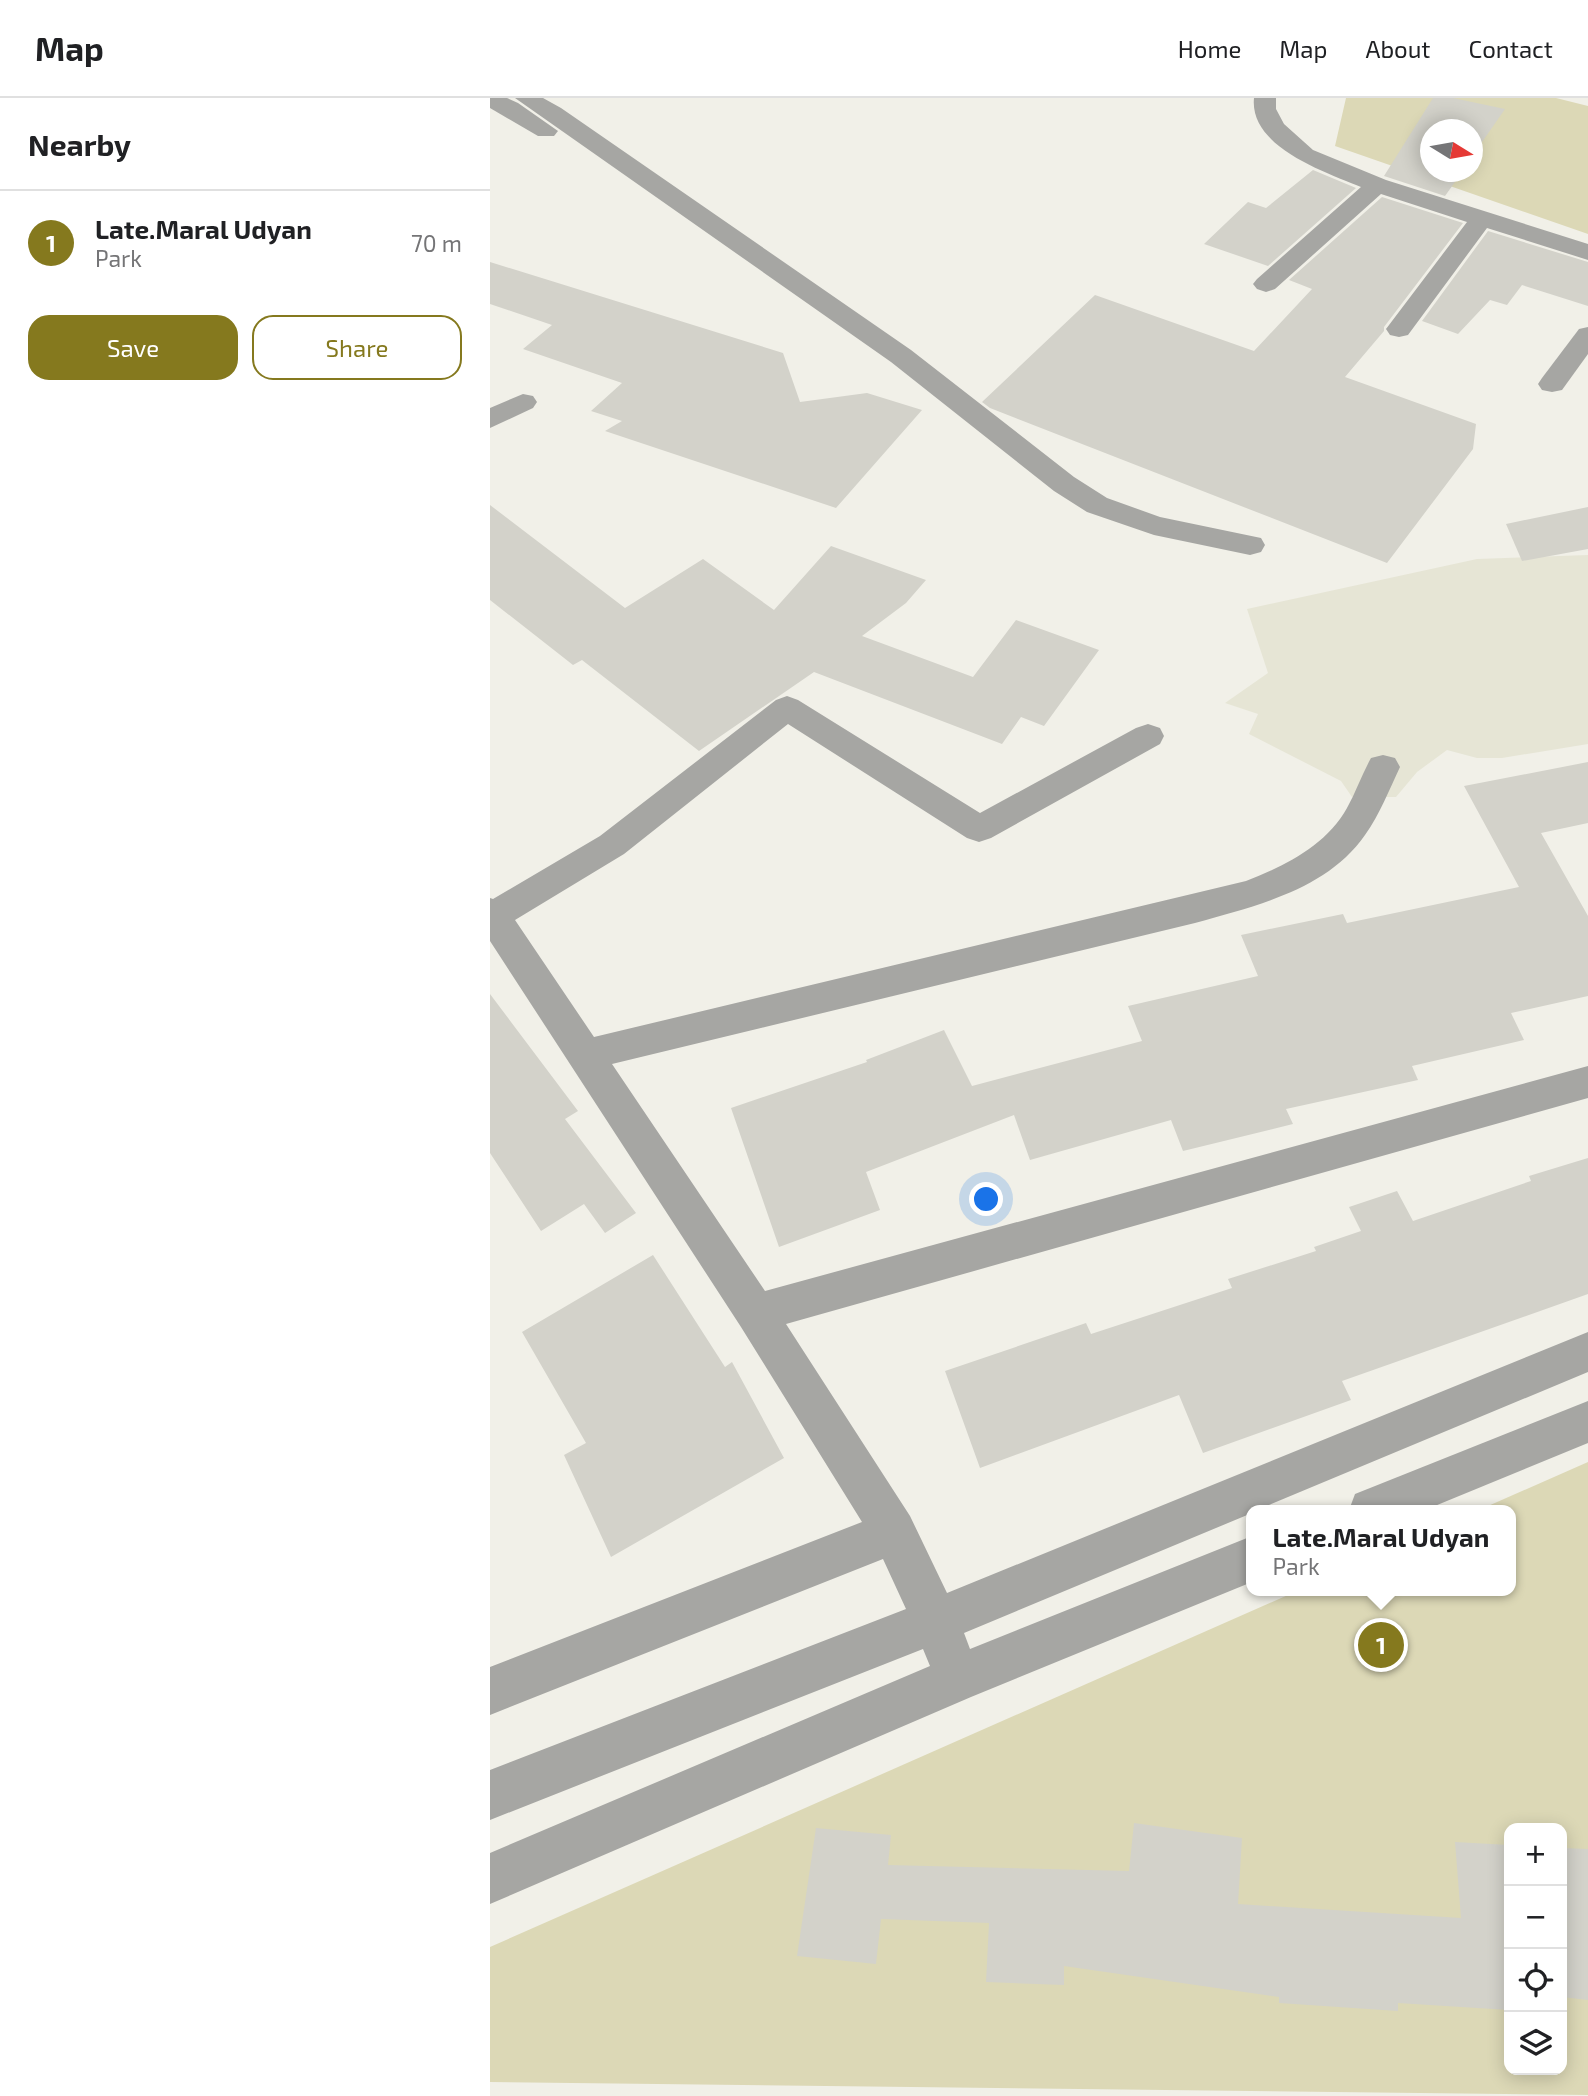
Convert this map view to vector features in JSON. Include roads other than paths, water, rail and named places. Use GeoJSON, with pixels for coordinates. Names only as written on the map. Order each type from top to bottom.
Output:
{"type":"FeatureCollection","features":[{"type":"Feature","properties":{"kind":"street"},"geometry":{"type":"LineString","coordinates":[[526,98],[553,113],[819,297],[901,356],[1064,484],[1097,505],[1154,525],[1250,545]]}},
{"type":"Feature","properties":{"kind":"street"},"geometry":{"type":"LineString","coordinates":[[1265,98],[1264,109],[1273,128],[1305,155],[1377,185],[1588,252]]}},
{"type":"Feature","properties":{"kind":"street"},"geometry":{"type":"LineString","coordinates":[[490,99],[536,125],[725,256],[819,297]]}},
{"type":"Feature","properties":{"kind":"street"},"geometry":{"type":"LineString","coordinates":[[1266,284],[1377,185]]}},
{"type":"Feature","properties":{"kind":"street"},"geometry":{"type":"LineString","coordinates":[[1399,329],[1483,217]]}},
{"type":"Feature","properties":{"kind":"street"},"geometry":{"type":"LineString","coordinates":[[1552,384],[1588,335]]}},
{"type":"Feature","properties":{"kind":"street"},"geometry":{"type":"LineString","coordinates":[[490,419],[523,402]]}},
{"type":"Feature","properties":{"kind":"street"},"geometry":{"type":"LineString","coordinates":[[958,1678],[936,1621],[894,1532],[757,1313],[491,915],[612,845],[787,708],[979,830],[1148,736]]}},
{"type":"Feature","properties":{"kind":"street"},"geometry":{"type":"LineString","coordinates":[[585,1055],[1266,890],[1316,863],[1349,832],[1383,767]]}},
{"type":"Feature","properties":{"kind":"street"},"geometry":{"type":"LineString","coordinates":[[757,1313],[1588,1082]]}},
{"type":"Feature","properties":{"kind":"street"},"geometry":{"type":"LineString","coordinates":[[490,1795],[936,1621],[1588,1352]]}},
{"type":"Feature","properties":{"kind":"street"},"geometry":{"type":"LineString","coordinates":[[1383,1505],[1588,1422]]}},
{"type":"Feature","properties":{"kind":"street"},"geometry":{"type":"LineString","coordinates":[[490,1691],[894,1532]]}},
{"type":"Feature","properties":{"kind":"street"},"geometry":{"type":"LineString","coordinates":[[490,1879],[958,1678],[1246,1561]]}},
{"type":"Feature","properties":{"kind":"place","name":"Late.Maral Udyan"},"geometry":{"type":"Point","coordinates":[1381,1645]}}]}
